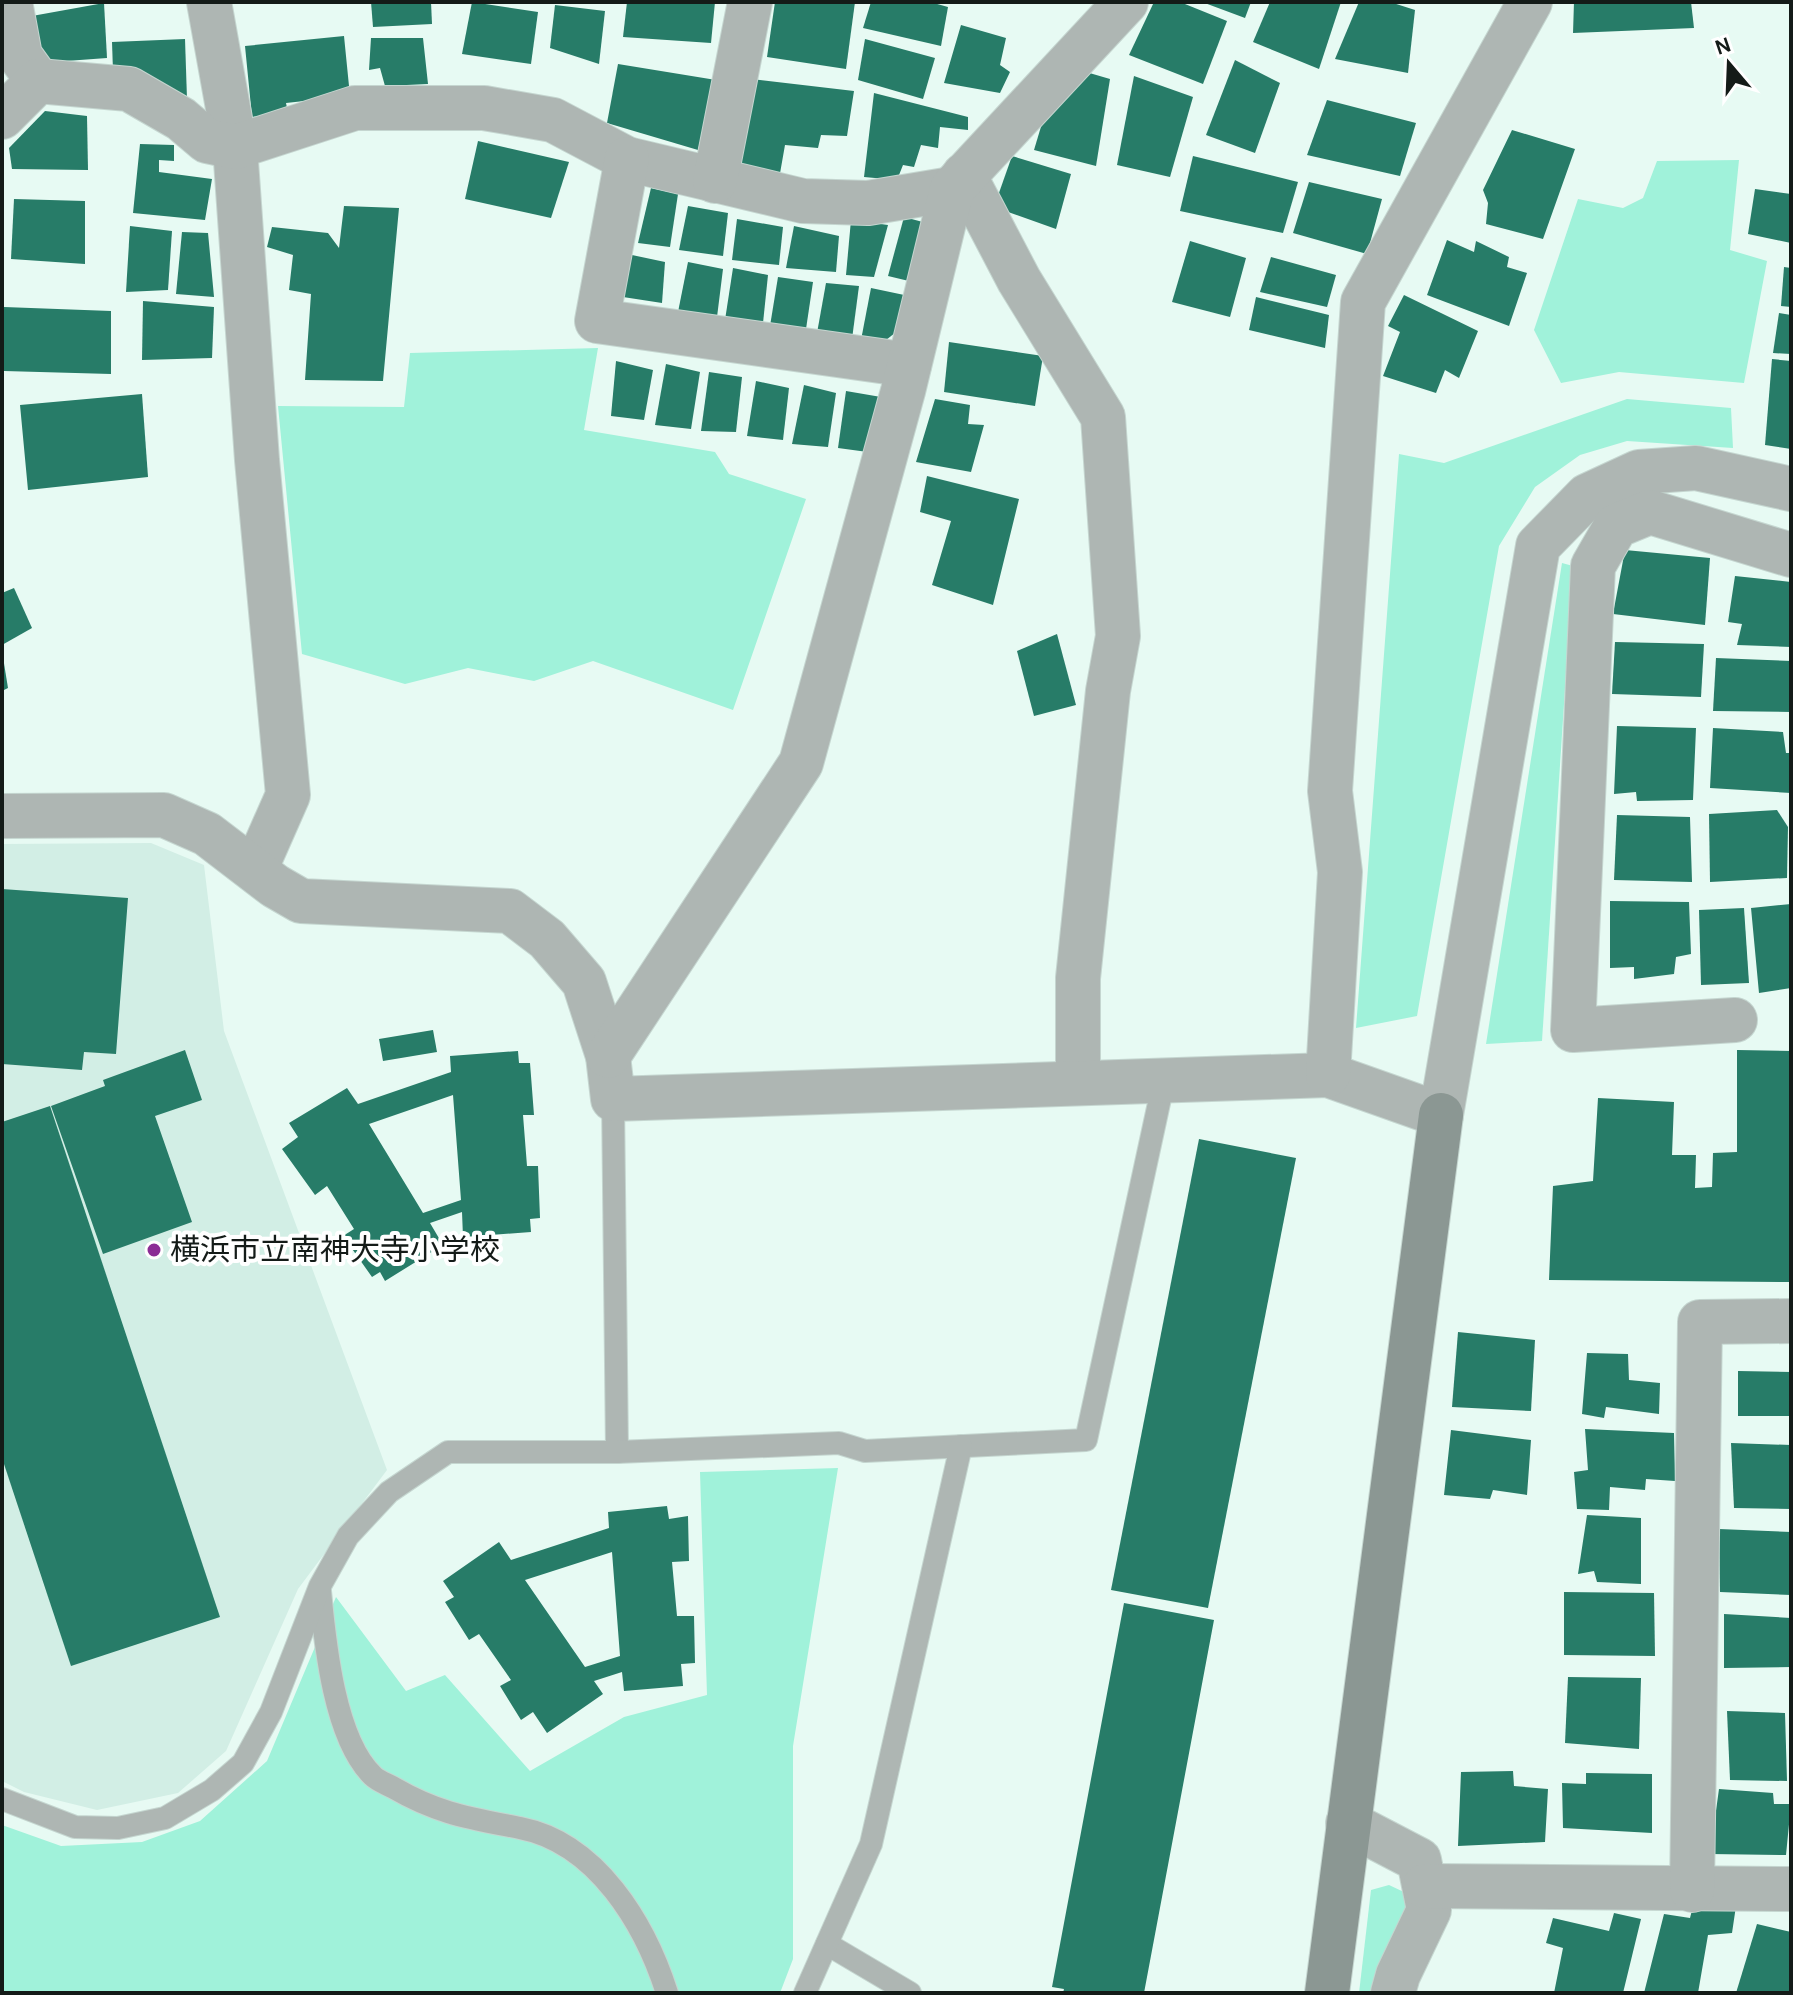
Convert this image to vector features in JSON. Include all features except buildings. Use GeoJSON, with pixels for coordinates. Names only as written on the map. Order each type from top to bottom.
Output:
{"type":"FeatureCollection","features":[{"type":"Feature","properties":{"kind":"street"},"geometry":{"type":"LineString","coordinates":[[10,2],[20,56],[38,81],[129,89],[181,119],[207,141],[235,147],[355,108],[484,108],[553,120],[627,159],[803,201],[868,203],[958,182]]}},
{"type":"Feature","properties":{"kind":"street"},"geometry":{"type":"LineString","coordinates":[[209,2],[235,147],[257,460],[288,795],[255,870]]}},
{"type":"Feature","properties":{"kind":"street"},"geometry":{"type":"LineString","coordinates":[[715,181],[750,2]]}},
{"type":"Feature","properties":{"kind":"street"},"geometry":{"type":"LineString","coordinates":[[608,1056],[801,763],[958,182],[1126,2]]}},
{"type":"Feature","properties":{"kind":"street"},"geometry":{"type":"LineString","coordinates":[[1328,1075],[1340,872],[1330,791],[1363,302],[1530,2]]}},
{"type":"Feature","properties":{"kind":"street"},"geometry":{"type":"LineString","coordinates":[[2,117],[38,81]]}},
{"type":"Feature","properties":{"kind":"street"},"geometry":{"type":"LineString","coordinates":[[627,159],[597,321],[909,365]]}},
{"type":"Feature","properties":{"kind":"street"},"geometry":{"type":"LineString","coordinates":[[958,182],[1103,417],[1118,636],[1108,691],[1078,978],[1078,1082]]}},
{"type":"Feature","properties":{"kind":"street"},"geometry":{"type":"LineString","coordinates":[[1327,1993],[1441,1115],[1538,546],[1587,496],[1639,472],[1696,468],[1791,489]]}},
{"type":"Feature","properties":{"kind":"street"},"geometry":{"type":"LineString","coordinates":[[1735,1020],[1573,1030],[1593,566],[1616,526],[1650,512],[1791,555]]}},
{"type":"Feature","properties":{"kind":"street"},"geometry":{"type":"LineString","coordinates":[[2,816],[164,815],[207,834],[301,901],[510,911],[547,939],[584,982],[608,1056],[613,1099],[1328,1075],[1441,1115]]}},
{"type":"Feature","properties":{"kind":"street"},"geometry":{"type":"LineString","coordinates":[[1692,1890],[1700,1322],[1791,1321]]}},
{"type":"Feature","properties":{"kind":"street"},"geometry":{"type":"LineString","coordinates":[[1348,1823],[1419,1860],[1429,1910],[1398,1975],[1393,1993]]}},
{"type":"Feature","properties":{"kind":"street"},"geometry":{"type":"LineString","coordinates":[[1425,1886],[1791,1889]]}},
{"type":"Feature","properties":{"kind":"lane"},"geometry":{"type":"LineString","coordinates":[[2,1799],[75,1827],[118,1828],[165,1818],[212,1790],[243,1763],[271,1712],[320,1586],[348,1536],[389,1492],[448,1452],[617,1452],[839,1443],[865,1451],[1086,1440],[1164,1080]]}},
{"type":"Feature","properties":{"kind":"lane"},"geometry":{"type":"LineString","coordinates":[[613,1099],[617,1452]]}},
{"type":"Feature","properties":{"kind":"lane"},"geometry":{"type":"LineString","coordinates":[[805,1993],[871,1844],[961,1446]]}},
{"type":"Feature","properties":{"kind":"lane"},"geometry":{"type":"LineString","coordinates":[[320,1586],[328,1671],[348,1736],[372,1776],[422,1803],[446,1812],[470,1820],[523,1828],[563,1843],[595,1870],[629,1909],[657,1961],[667,1993]]}},
{"type":"Feature","properties":{"kind":"lane"},"geometry":{"type":"LineString","coordinates":[[827,1944],[910,1993]]}},
{"type":"Feature","properties":{"kind":"shaded area","name":"横浜市立南神大寺小学校"},"geometry":{"type":"Polygon","coordinates":[[[151,843],[204,865],[224,1031],[387,1470],[298,1589],[226,1751],[178,1793],[97,1810],[24,1792],[2,1781],[2,844],[151,843]]]}},
{"type":"Feature","properties":{"kind":"green space"},"geometry":{"type":"Polygon","coordinates":[[[1739,160],[1730,250],[1767,261],[1744,383],[1619,372],[1561,383],[1534,330],[1578,199],[1623,208],[1643,198],[1657,161],[1739,160]]]}},
{"type":"Feature","properties":{"kind":"green space"},"geometry":{"type":"Polygon","coordinates":[[[598,348],[584,430],[715,452],[729,474],[806,499],[733,710],[593,661],[534,681],[468,668],[405,684],[302,654],[278,406],[404,407],[410,353],[598,348]]]}},
{"type":"Feature","properties":{"kind":"green space"},"geometry":{"type":"Polygon","coordinates":[[[1627,399],[1731,408],[1733,448],[1627,441],[1580,455],[1535,487],[1499,546],[1417,1016],[1356,1028],[1399,454],[1444,463],[1627,399]]]}},
{"type":"Feature","properties":{"kind":"green space"},"geometry":{"type":"Polygon","coordinates":[[[1562,563],[1573,566],[1542,1041],[1486,1044],[1562,563]]]}},
{"type":"Feature","properties":{"kind":"green space"},"geometry":{"type":"Polygon","coordinates":[[[838,1468],[793,1746],[793,1959],[780,1993],[2,1993],[2,1825],[61,1846],[142,1842],[200,1821],[267,1761],[336,1597],[406,1691],[445,1675],[530,1771],[624,1717],[707,1695],[700,1472],[838,1468]]]}},
{"type":"Feature","properties":{"kind":"green space"},"geometry":{"type":"Polygon","coordinates":[[[1389,1885],[1406,1893],[1413,1910],[1379,1993],[1359,1993],[1371,1890],[1389,1885]]]}},
{"type":"Feature","properties":{"kind":"place","name":"横浜市立南神大寺小学校"},"geometry":{"type":"Point","coordinates":[154,1250]}}]}
